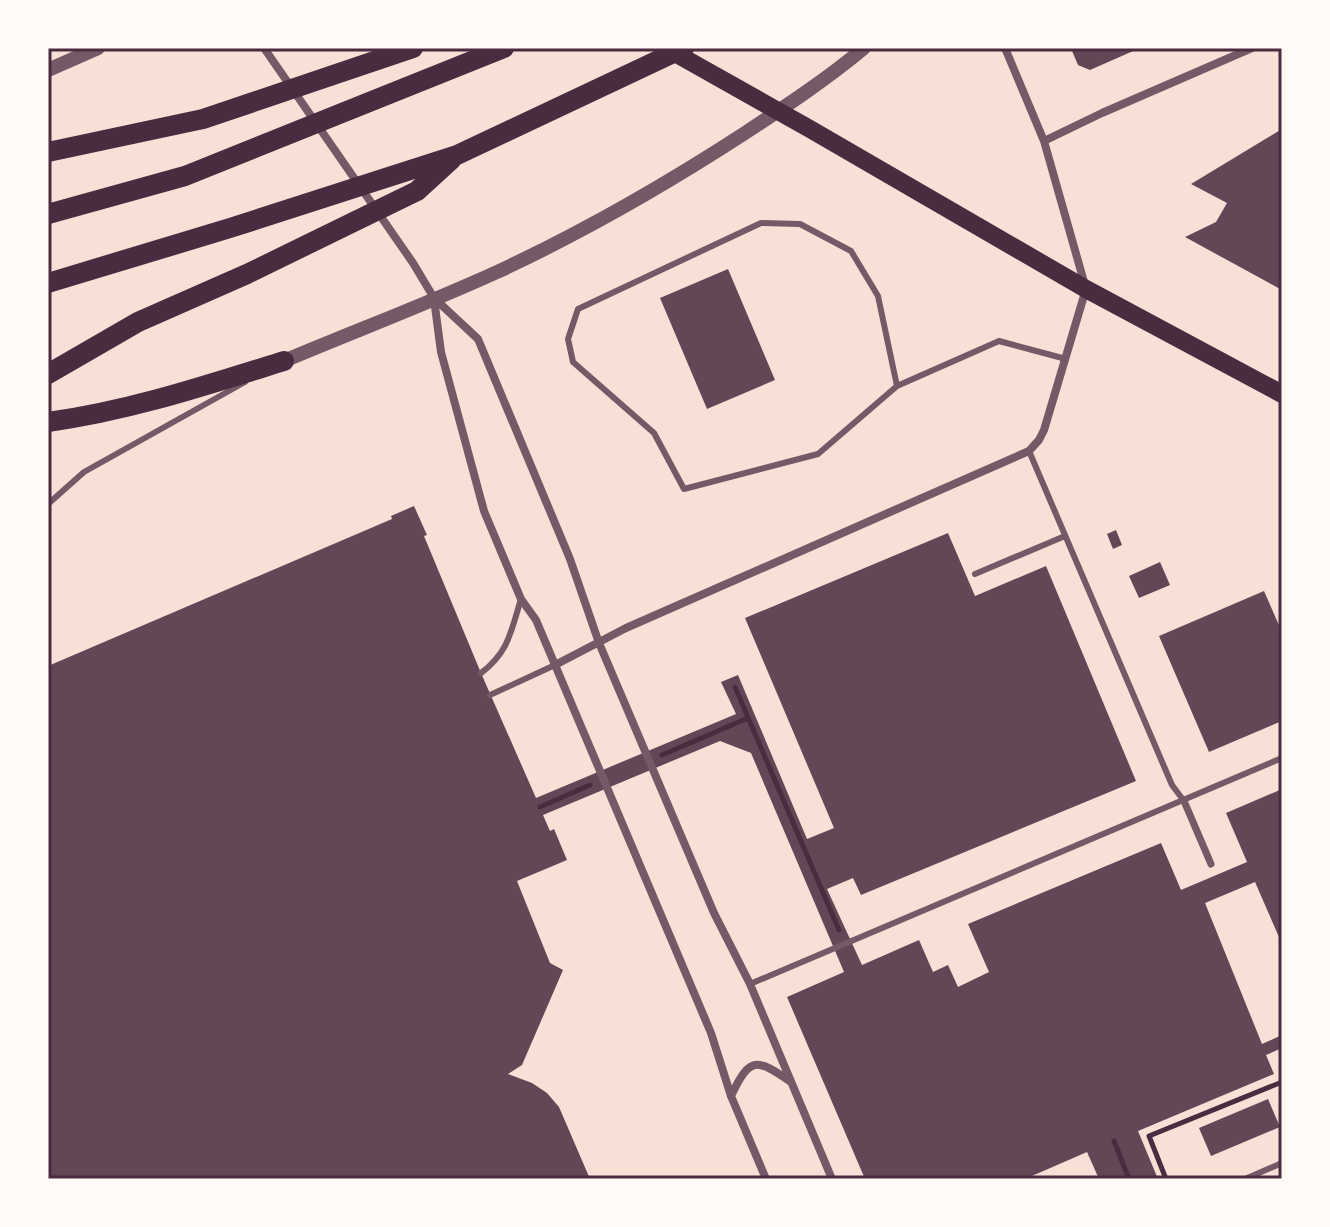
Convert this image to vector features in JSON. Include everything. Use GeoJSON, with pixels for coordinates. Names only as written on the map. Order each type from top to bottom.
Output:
{"type":"FeatureCollection","features":[{"type":"Feature","properties":{"kind":"highway"},"geometry":{"type":"LineString","coordinates":[[48,152],[203,119],[413,48]]}},
{"type":"Feature","properties":{"kind":"highway"},"geometry":{"type":"LineString","coordinates":[[48,214],[185,176],[504,48]]}},
{"type":"Feature","properties":{"kind":"highway"},"geometry":{"type":"LineString","coordinates":[[48,283],[457,155],[684,48]]}},
{"type":"Feature","properties":{"kind":"highway"},"geometry":{"type":"LineString","coordinates":[[48,374],[138,322],[247,274],[417,191],[457,155]]}},
{"type":"Feature","properties":{"kind":"highway"},"geometry":{"type":"LineString","coordinates":[[48,422],[79,418],[189,391],[284,361]]}},
{"type":"Feature","properties":{"kind":"main road"},"geometry":{"type":"LineString","coordinates":[[666,48],[1086,289],[1282,394]]}},
{"type":"Feature","properties":{"kind":"street"},"geometry":{"type":"LineString","coordinates":[[48,70],[98,48]]}},
{"type":"Feature","properties":{"kind":"street"},"geometry":{"type":"LineString","coordinates":[[264,48],[434,298],[478,339],[570,559],[599,643],[714,913],[750,984],[832,1179]]}},
{"type":"Feature","properties":{"kind":"street"},"geometry":{"type":"LineString","coordinates":[[284,361],[495,273],[598,222],[680,175],[778,111],[864,48]]}},
{"type":"Feature","properties":{"kind":"street"},"geometry":{"type":"LineString","coordinates":[[555,665],[626,628],[1029,451],[1039,440],[1086,289],[1044,141],[1005,48]]}},
{"type":"Feature","properties":{"kind":"street"},"geometry":{"type":"LineString","coordinates":[[1044,141],[1252,48]]}},
{"type":"Feature","properties":{"kind":"street"},"geometry":{"type":"LineString","coordinates":[[434,298],[441,352],[484,511],[521,599],[536,620],[711,1033],[731,1096],[766,1179]]}},
{"type":"Feature","properties":{"kind":"street"},"geometry":{"type":"LineString","coordinates":[[1184,801],[1211,864]]}},
{"type":"Feature","properties":{"kind":"street"},"geometry":{"type":"LineString","coordinates":[[731,1096],[741,1074],[753,1065],[771,1068],[791,1082]]}},
{"type":"Feature","properties":{"kind":"lane"},"geometry":{"type":"LineString","coordinates":[[897,386],[878,296],[851,251],[800,224],[761,223],[578,309],[568,339],[573,362],[654,433],[684,489],[818,454],[897,386],[999,341],[1066,359]]}},
{"type":"Feature","properties":{"kind":"lane"},"geometry":{"type":"LineString","coordinates":[[48,504],[84,472],[284,361]]}},
{"type":"Feature","properties":{"kind":"lane"},"geometry":{"type":"LineString","coordinates":[[1029,451],[1172,785],[1184,801]]}},
{"type":"Feature","properties":{"kind":"lane"},"geometry":{"type":"LineString","coordinates":[[975,574],[1065,536]]}},
{"type":"Feature","properties":{"kind":"lane"},"geometry":{"type":"LineString","coordinates":[[481,673],[494,662],[508,641],[521,599]]}},
{"type":"Feature","properties":{"kind":"lane"},"geometry":{"type":"LineString","coordinates":[[490,695],[555,665]]}},
{"type":"Feature","properties":{"kind":"lane"},"geometry":{"type":"LineString","coordinates":[[750,984],[1282,758]]}},
{"type":"Feature","properties":{"kind":"lane"},"geometry":{"type":"LineString","coordinates":[[1245,1179],[1282,1163]]}},
{"type":"Feature","properties":{"kind":"path"},"geometry":{"type":"LineString","coordinates":[[735,687],[843,938]]}},
{"type":"Feature","properties":{"kind":"path"},"geometry":{"type":"LineString","coordinates":[[1166,1179],[1149,1136],[1282,1082]]}},
{"type":"Feature","properties":{"kind":"path"},"geometry":{"type":"LineString","coordinates":[[1114,1141],[1129,1179]]}},
{"type":"Feature","properties":{"kind":"building"},"geometry":{"type":"Polygon","coordinates":[[[1078,48],[1140,48],[1090,70],[1078,65],[1072,51],[1078,48]]]}},
{"type":"Feature","properties":{"kind":"building"},"geometry":{"type":"Polygon","coordinates":[[[1282,129],[1282,290],[1185,237],[1216,222],[1227,203],[1191,184],[1282,129]]]}},
{"type":"Feature","properties":{"kind":"building"},"geometry":{"type":"Polygon","coordinates":[[[728,269],[775,380],[707,409],[660,298],[728,269]]]}},
{"type":"Feature","properties":{"kind":"building"},"geometry":{"type":"Polygon","coordinates":[[[414,506],[481,673],[536,798],[736,714],[721,682],[738,675],[807,839],[834,828],[745,618],[948,533],[975,596],[1046,566],[1136,781],[861,895],[853,878],[827,889],[862,965],[919,940],[933,972],[948,965],[958,987],[989,972],[968,924],[1161,843],[1181,890],[1247,862],[1226,813],[1282,789],[1282,944],[1255,882],[1205,903],[1262,1044],[1282,1035],[1282,1048],[1266,1055],[1274,1074],[1138,1131],[1158,1179],[1099,1179],[1087,1152],[1025,1179],[865,1179],[787,997],[844,972],[751,753],[720,741],[543,815],[550,831],[554,829],[567,860],[517,881],[550,963],[563,970],[522,1065],[508,1074],[532,1083],[547,1093],[559,1107],[590,1179],[48,1179],[48,666],[392,519],[391,516],[414,506]]]}},
{"type":"Feature","properties":{"kind":"building"},"geometry":{"type":"Polygon","coordinates":[[[1116,530],[1122,545],[1113,549],[1107,534],[1116,530]]]}},
{"type":"Feature","properties":{"kind":"building"},"geometry":{"type":"Polygon","coordinates":[[[1160,562],[1170,585],[1139,598],[1129,576],[1160,562]]]}},
{"type":"Feature","properties":{"kind":"building"},"geometry":{"type":"Polygon","coordinates":[[[1264,591],[1282,632],[1282,721],[1209,752],[1159,636],[1264,591]]]}},
{"type":"Feature","properties":{"kind":"building"},"geometry":{"type":"Polygon","coordinates":[[[1268,1099],[1280,1127],[1211,1156],[1199,1128],[1268,1099]]]}}]}
